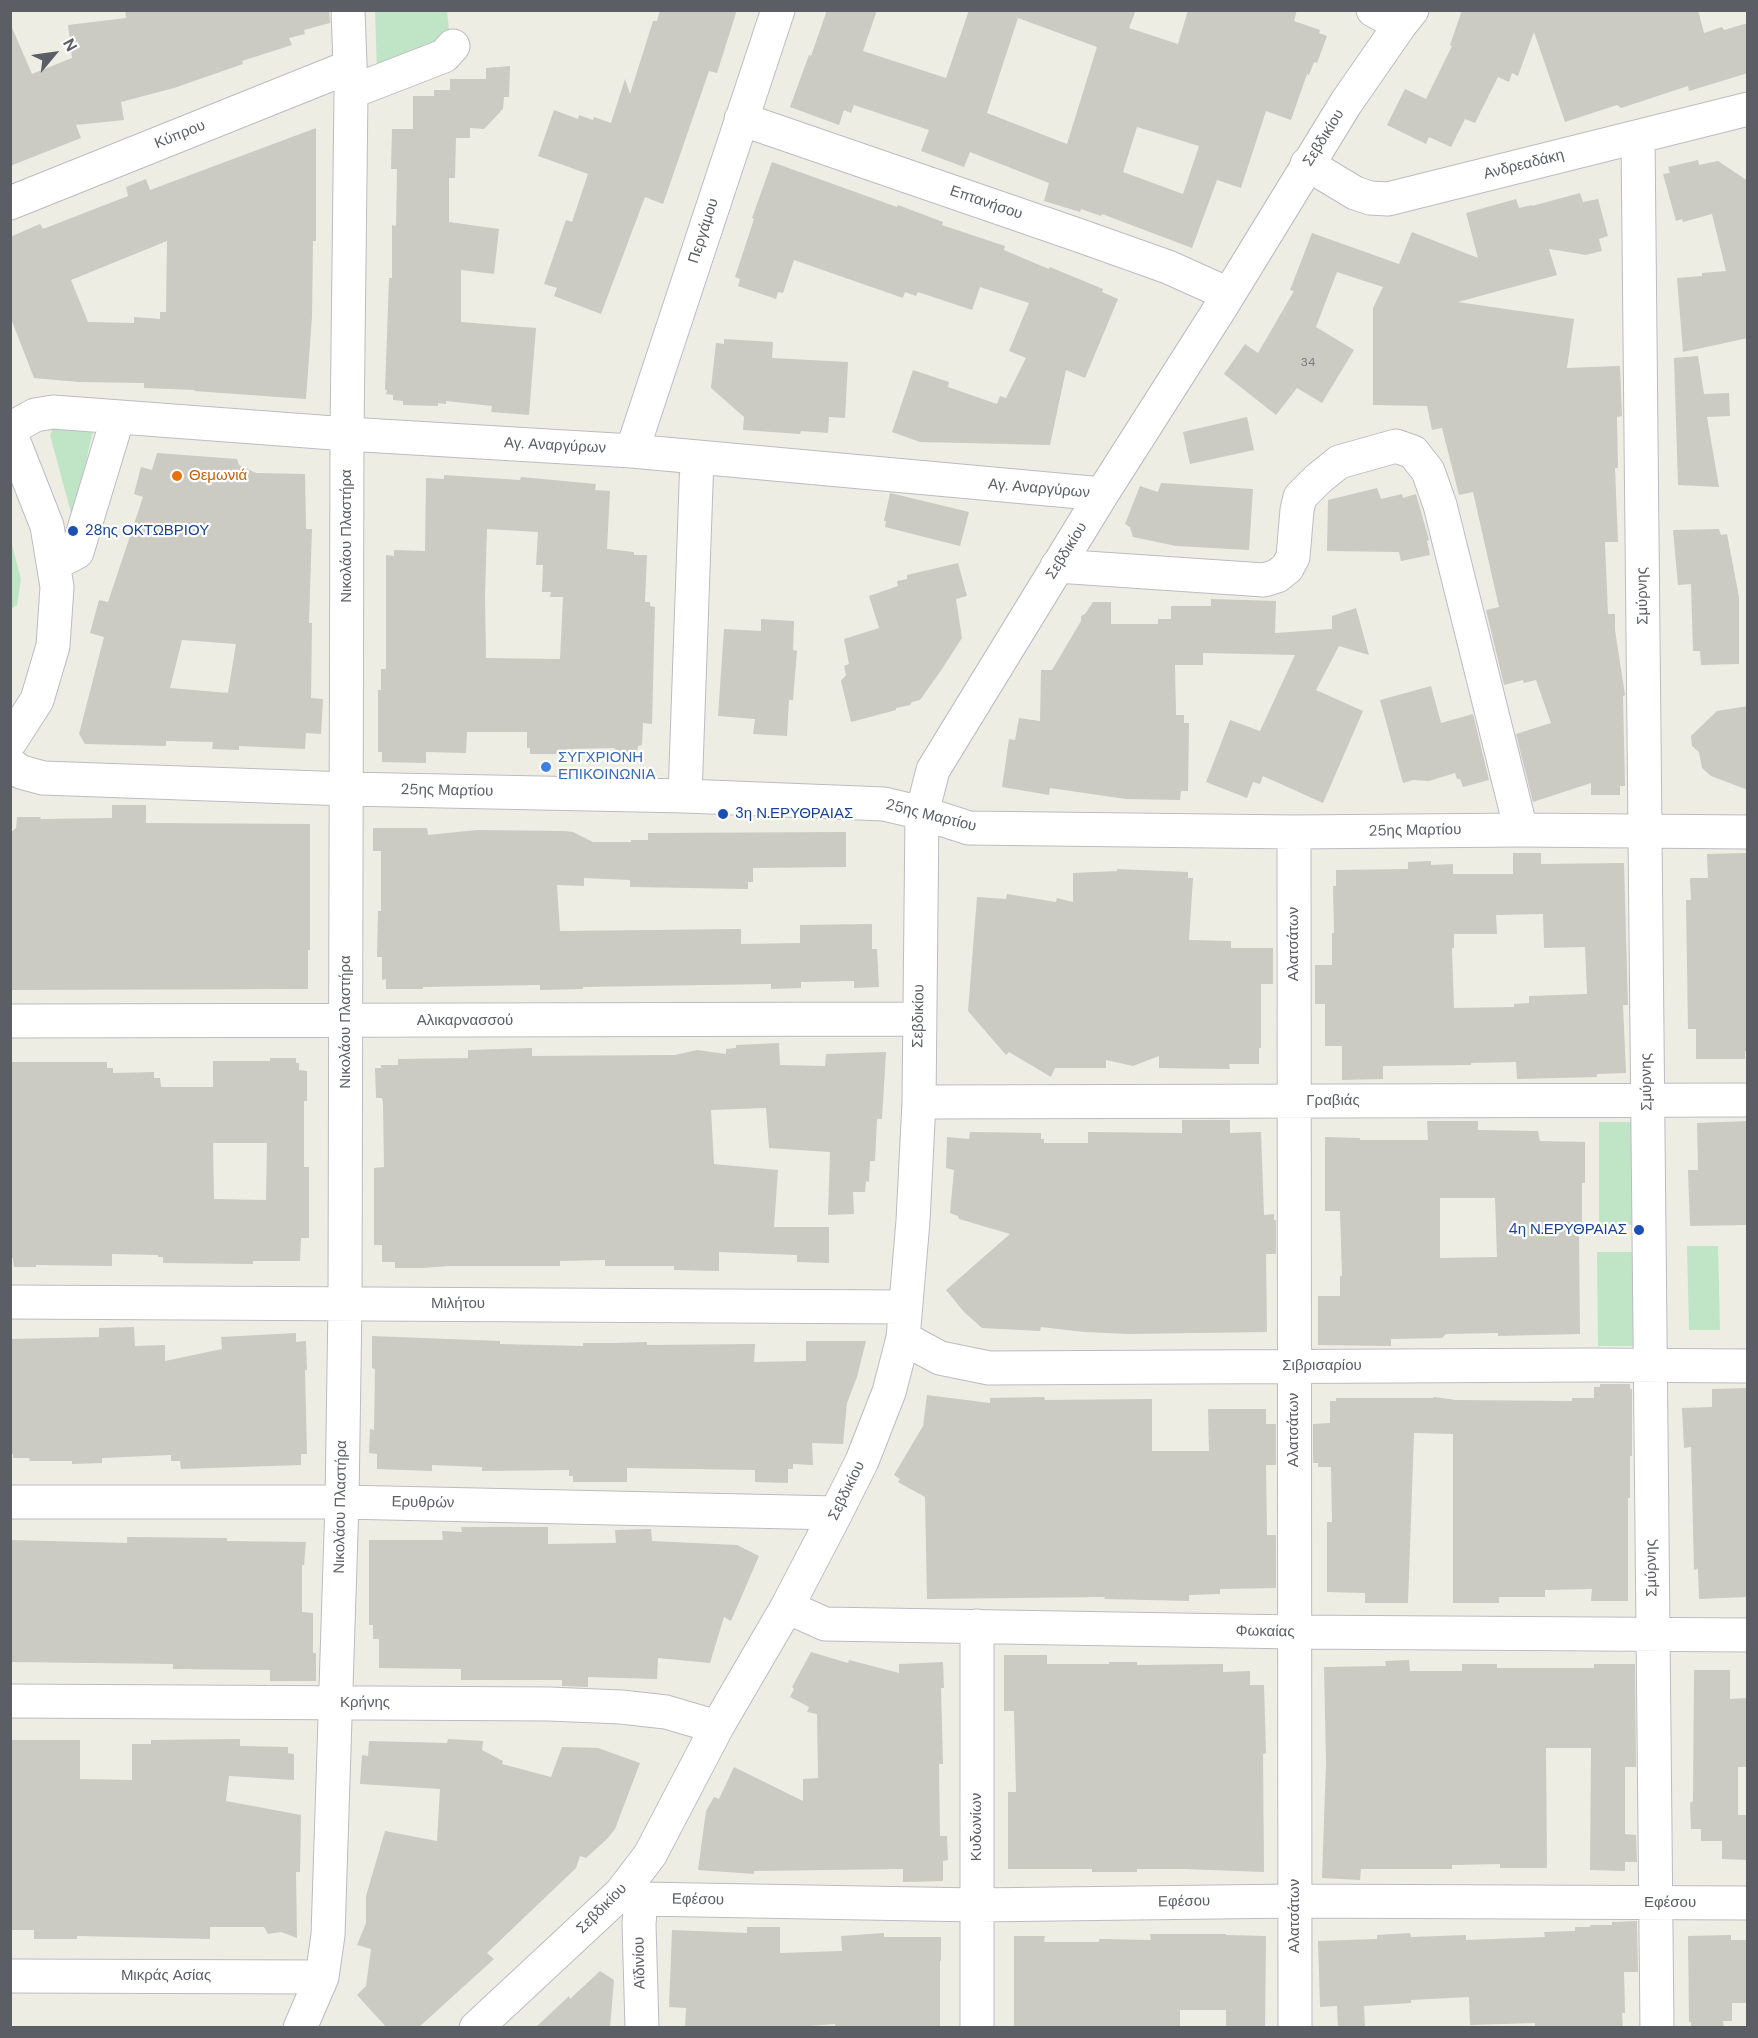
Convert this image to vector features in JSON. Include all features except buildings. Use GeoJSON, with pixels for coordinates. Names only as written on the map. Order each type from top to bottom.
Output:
{"type":"FeatureCollection","features":[{"type":"Feature","properties":{"kind":"street","name":"Νικολάου Πλαστήρα"},"geometry":{"type":"LineString","coordinates":[[300,2028],[322,1977],[328,1935],[342,1502],[345,1303],[350,80],[348,10]]}},
{"type":"Feature","properties":{"kind":"street","name":"Περγάμου"},"geometry":{"type":"LineString","coordinates":[[632,451],[778,10]]}},
{"type":"Feature","properties":{"kind":"street","name":"Σεβδικίου"},"geometry":{"type":"LineString","coordinates":[[476,2028],[631,1896],[717,1727],[787,1607],[862,1461],[889,1392],[904,1323],[913,1221],[919,1102],[922,813],[933,770],[1346,103],[1395,15]]}},
{"type":"Feature","properties":{"kind":"street","name":"Κύπρου"},"geometry":{"type":"LineString","coordinates":[[10,203],[350,80],[444,56],[453,46]]}},
{"type":"Feature","properties":{"kind":"street","name":"Ανδρεαδάκη"},"geometry":{"type":"LineString","coordinates":[[1307,164],[1355,193],[1370,198],[1388,199],[1748,109]]}},
{"type":"Feature","properties":{"kind":"street","name":"Επτανήσου"},"geometry":{"type":"LineString","coordinates":[[741,120],[1168,267],[1228,294]]}},
{"type":"Feature","properties":{"kind":"street","name":"Σμύρνης"},"geometry":{"type":"LineString","coordinates":[[1638,137],[1657,2028]]}},
{"type":"Feature","properties":{"kind":"street","name":"Αγ. Αναργύρων"},"geometry":{"type":"LineString","coordinates":[[10,430],[34,415],[53,412],[347,434],[632,451],[1102,494]]}},
{"type":"Feature","properties":{"kind":"street"},"geometry":{"type":"LineString","coordinates":[[54,564],[78,552],[118,417]]}},
{"type":"Feature","properties":{"kind":"street"},"geometry":{"type":"LineString","coordinates":[[10,430],[47,526],[57,587],[53,646],[37,700],[10,741]]}},
{"type":"Feature","properties":{"kind":"street"},"geometry":{"type":"LineString","coordinates":[[1057,567],[1264,580],[1277,576],[1287,568],[1293,557],[1300,497],[1318,478],[1339,462],[1396,446],[1413,452],[1428,471],[1440,505],[1521,830]]}},
{"type":"Feature","properties":{"kind":"street"},"geometry":{"type":"LineString","coordinates":[[685,796],[697,457]]}},
{"type":"Feature","properties":{"kind":"street","name":"25ης Μαρτίου"},"geometry":{"type":"LineString","coordinates":[[10,764],[21,772],[43,778],[347,789],[685,796],[884,804],[969,828],[1294,832],[1645,830],[1748,832]]}},
{"type":"Feature","properties":{"kind":"street","name":"Αλατσάτων"},"geometry":{"type":"LineString","coordinates":[[1294,832],[1295,2028]]}},
{"type":"Feature","properties":{"kind":"street","name":"Αλικαρνασσού"},"geometry":{"type":"LineString","coordinates":[[10,1021],[919,1019]]}},
{"type":"Feature","properties":{"kind":"street","name":"Γραβιάς"},"geometry":{"type":"LineString","coordinates":[[919,1102],[1748,1100]]}},
{"type":"Feature","properties":{"kind":"street","name":"Μιλήτου"},"geometry":{"type":"LineString","coordinates":[[10,1302],[345,1303],[904,1323]]}},
{"type":"Feature","properties":{"kind":"street","name":"Σιβρισαρίου"},"geometry":{"type":"LineString","coordinates":[[904,1323],[940,1358],[989,1368],[1748,1366]]}},
{"type":"Feature","properties":{"kind":"street","name":"Ερυθρών"},"geometry":{"type":"LineString","coordinates":[[10,1502],[342,1502],[836,1513]]}},
{"type":"Feature","properties":{"kind":"street","name":"Φωκαίας"},"geometry":{"type":"LineString","coordinates":[[787,1607],[825,1624],[1294,1632],[1748,1635]]}},
{"type":"Feature","properties":{"kind":"street","name":"Κυδωνίων"},"geometry":{"type":"LineString","coordinates":[[977,1626],[977,2028]]}},
{"type":"Feature","properties":{"kind":"street","name":"Κρήνης"},"geometry":{"type":"LineString","coordinates":[[10,1701],[549,1704],[621,1707],[666,1712],[717,1727]]}},
{"type":"Feature","properties":{"kind":"street","name":"Εφέσου"},"geometry":{"type":"LineString","coordinates":[[631,1896],[977,1905],[1295,1901],[1748,1903]]}},
{"type":"Feature","properties":{"kind":"street","name":"Αϊδινίου"},"geometry":{"type":"LineString","coordinates":[[631,1896],[639,1924],[642,2028]]}},
{"type":"Feature","properties":{"kind":"street","name":"Μικράς Ασίας"},"geometry":{"type":"LineString","coordinates":[[10,1976],[322,1977]]}},
{"type":"Feature","properties":{"kind":"green space"},"geometry":{"type":"Polygon","coordinates":[[[375,11],[447,11],[448,38],[377,73],[375,11]]]}},
{"type":"Feature","properties":{"kind":"green space"},"geometry":{"type":"Polygon","coordinates":[[[94,426],[73,520],[50,435],[53,428],[94,426]]]}},
{"type":"Feature","properties":{"kind":"green space"},"geometry":{"type":"Polygon","coordinates":[[[11,541],[21,579],[17,605],[11,609],[11,541]]]}},
{"type":"Feature","properties":{"kind":"green space"},"geometry":{"type":"Polygon","coordinates":[[[1599,1122],[1635,1122],[1635,1225],[1599,1225],[1599,1122]]]}},
{"type":"Feature","properties":{"kind":"green space"},"geometry":{"type":"Polygon","coordinates":[[[1687,1246],[1718,1246],[1720,1330],[1689,1330],[1687,1246]]]}},
{"type":"Feature","properties":{"kind":"green space"},"geometry":{"type":"Polygon","coordinates":[[[1597,1252],[1638,1252],[1638,1346],[1598,1346],[1597,1252]]]}},
{"type":"Feature","properties":{"kind":"place","name":"Θεμωνιά"},"geometry":{"type":"Point","coordinates":[177,476]}},
{"type":"Feature","properties":{"kind":"place","name":"28ης ΟΚΤΩΒΡΙΟΥ"},"geometry":{"type":"Point","coordinates":[73,531]}},
{"type":"Feature","properties":{"kind":"place","name":"ΣΥΓΧΡΙΟΝΗ ΕΠΙΚΟΙΝΩΝΙΑ"},"geometry":{"type":"Point","coordinates":[546,767]}},
{"type":"Feature","properties":{"kind":"place","name":"3η Ν.ΕΡΥΘΡΑΙΑΣ"},"geometry":{"type":"Point","coordinates":[723,814]}},
{"type":"Feature","properties":{"kind":"place","name":"4η Ν.ΕΡΥΘΡΑΙΑΣ"},"geometry":{"type":"Point","coordinates":[1639,1230]}}]}
